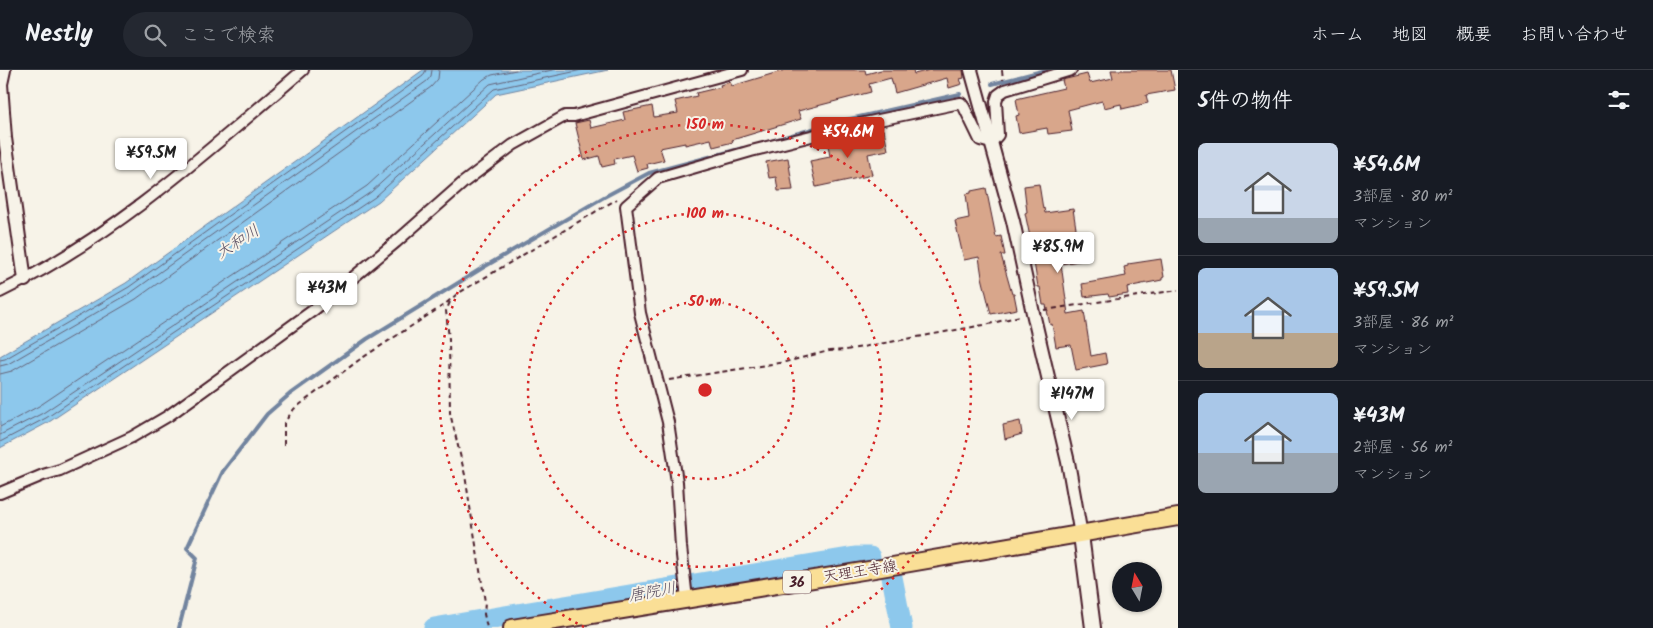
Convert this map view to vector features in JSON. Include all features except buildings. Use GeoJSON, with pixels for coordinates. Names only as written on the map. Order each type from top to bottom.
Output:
{"type":"FeatureCollection","features":[{"type":"Feature","properties":{"kind":"main road","name":"天理王寺線"},"geometry":{"type":"LineString","coordinates":[[512,628],[1081,535],[1178,517]]}},
{"type":"Feature","properties":{"kind":"main road"},"geometry":{"type":"LineString","coordinates":[[1081,535],[1093,628]]}},
{"type":"Feature","properties":{"kind":"street"},"geometry":{"type":"LineString","coordinates":[[4,70],[1,84],[6,138],[24,280]]}},
{"type":"Feature","properties":{"kind":"street"},"geometry":{"type":"LineString","coordinates":[[0,292],[24,280],[104,232],[182,173],[303,70]]}},
{"type":"Feature","properties":{"kind":"street"},"geometry":{"type":"LineString","coordinates":[[0,493],[78,462],[132,437],[168,416],[315,309],[396,242],[464,182],[513,145],[565,116],[574,116],[742,70]]}},
{"type":"Feature","properties":{"kind":"street"},"geometry":{"type":"LineString","coordinates":[[970,70],[1013,221],[1068,462],[1081,535]]}},
{"type":"Feature","properties":{"kind":"street"},"geometry":{"type":"LineString","coordinates":[[991,143],[998,135],[996,102],[998,95],[1005,90],[1071,70]]}},
{"type":"Feature","properties":{"kind":"street"},"geometry":{"type":"LineString","coordinates":[[687,599],[681,547],[677,482],[668,422],[640,312],[626,206],[658,178],[860,124],[955,104],[961,103],[964,107],[980,140],[991,143]]}},
{"type":"Feature","properties":{"kind":"path"},"geometry":{"type":"LineString","coordinates":[[284,445],[284,423],[294,409],[359,360],[451,300],[457,294],[618,199]]}},
{"type":"Feature","properties":{"kind":"path"},"geometry":{"type":"LineString","coordinates":[[658,384],[663,381],[688,376],[700,376],[785,362],[829,351],[846,350],[989,324],[1033,313],[1178,290]]}},
{"type":"Feature","properties":{"kind":"path"},"geometry":{"type":"LineString","coordinates":[[451,300],[446,311],[449,339],[450,413],[465,475],[485,602],[484,614],[487,628]]}},
{"type":"Feature","properties":{"kind":"water","name":"大和川"},"geometry":{"type":"Polygon","coordinates":[[[423,70],[608,70],[496,94],[379,201],[49,422],[0,448],[0,356],[126,283],[423,70]]]}},
{"type":"Feature","properties":{"kind":"waterway"},"geometry":{"type":"LineString","coordinates":[[992,84],[1046,70]]}},
{"type":"Feature","properties":{"kind":"waterway"},"geometry":{"type":"LineString","coordinates":[[764,143],[837,122],[960,94]]}},
{"type":"Feature","properties":{"kind":"waterway"},"geometry":{"type":"LineString","coordinates":[[179,628],[197,558],[187,548],[223,471],[267,414],[290,394],[367,339],[484,267],[604,197],[649,173],[743,148]]}},
{"type":"Feature","properties":{"kind":"waterway","name":"唐院川"},"geometry":{"type":"LineString","coordinates":[[434,628],[855,557],[870,557]]}},
{"type":"Feature","properties":{"kind":"waterway","name":"唐院川"},"geometry":{"type":"LineString","coordinates":[[892,577],[902,628]]}}]}
